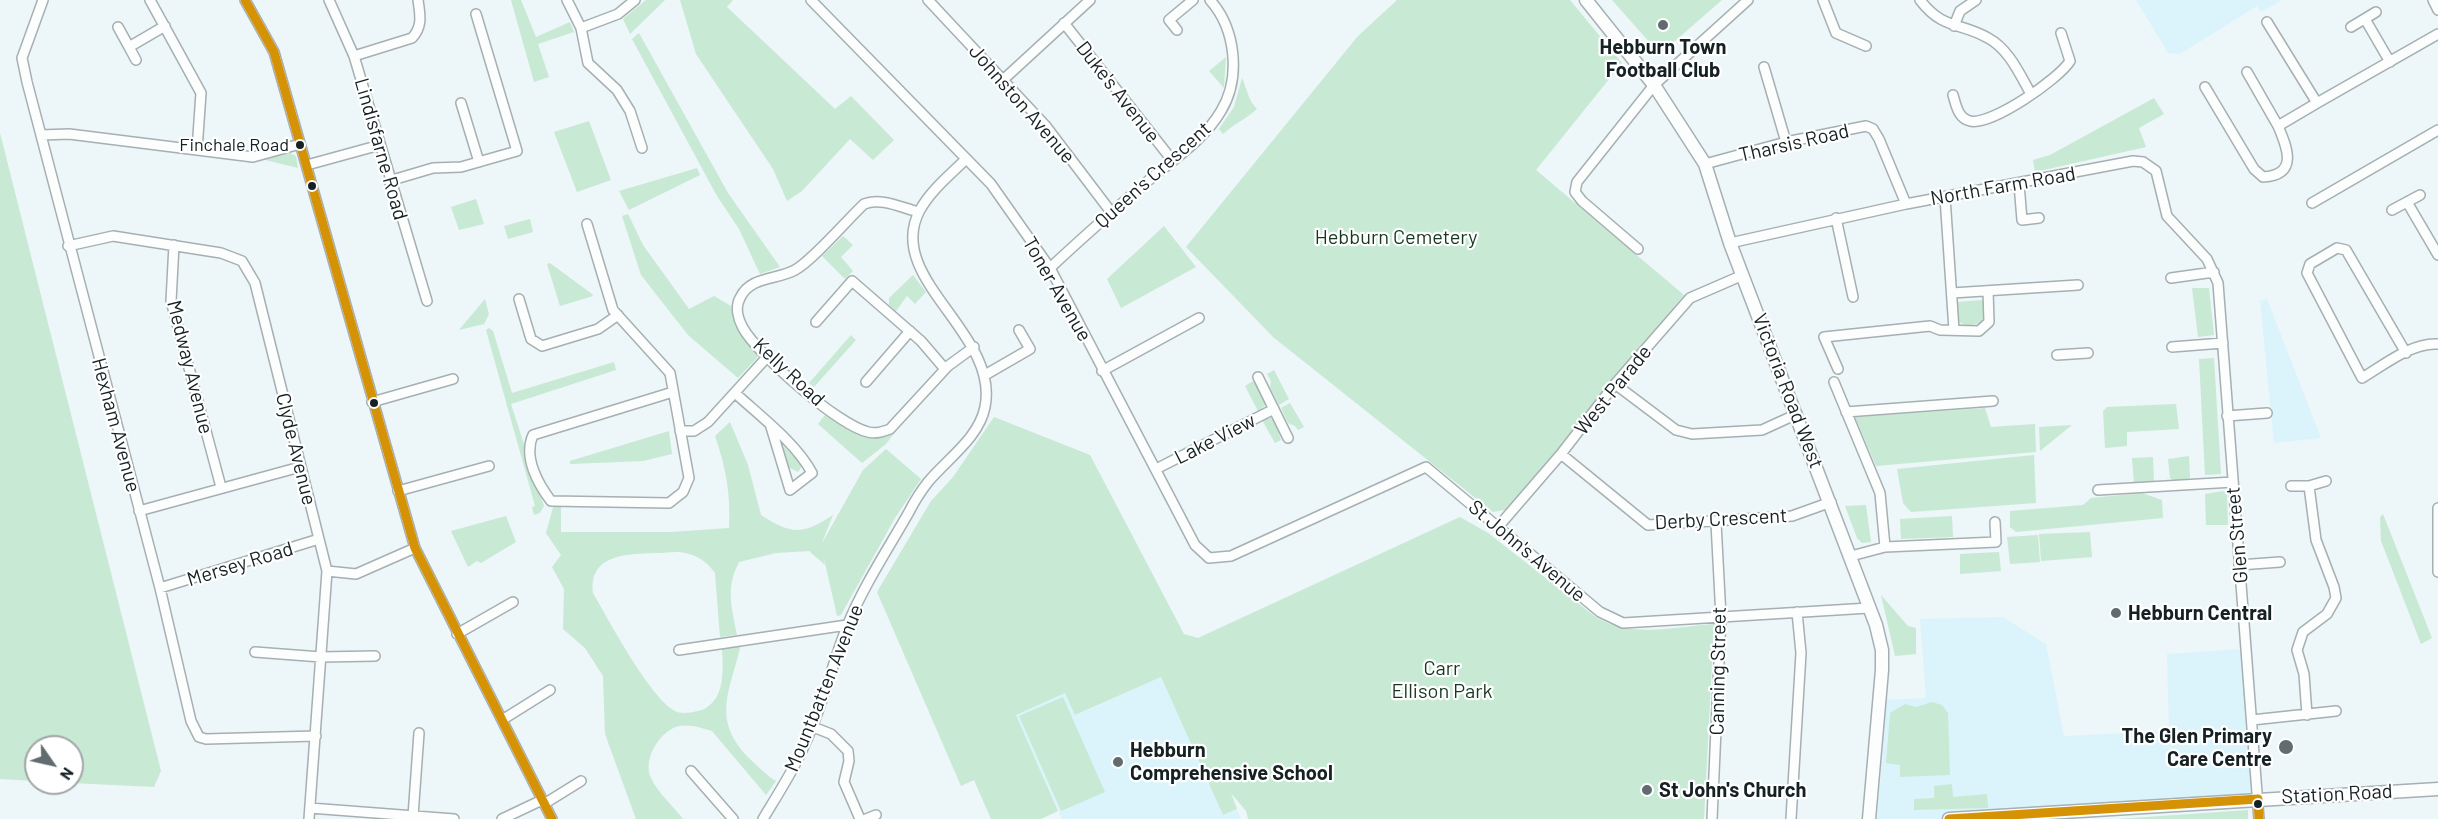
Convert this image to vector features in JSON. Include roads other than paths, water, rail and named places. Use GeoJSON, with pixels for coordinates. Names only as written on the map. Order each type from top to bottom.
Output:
{"type":"FeatureCollection","features":[{"type":"Feature","properties":{"kind":"main road","name":"Victoria Road West"},"geometry":{"type":"LineString","coordinates":[[1586,0],[1654,85],[1705,164],[1730,243],[1831,502],[1869,608],[1882,650],[1869,819]]}},
{"type":"Feature","properties":{"kind":"main road","name":"Station Road"},"geometry":{"type":"LineString","coordinates":[[1949,819],[2438,789]]}},
{"type":"Feature","properties":{"kind":"street","name":"Hexham Avenue"},"geometry":{"type":"LineString","coordinates":[[43,0],[22,58],[68,246],[160,588],[191,721],[199,737],[316,736]]}},
{"type":"Feature","properties":{"kind":"street"},"geometry":{"type":"LineString","coordinates":[[150,0],[201,93],[197,150]]}},
{"type":"Feature","properties":{"kind":"street"},"geometry":{"type":"LineString","coordinates":[[245,0],[274,52],[415,548],[552,819]]}},
{"type":"Feature","properties":{"kind":"street","name":"Lindisfarne Road"},"geometry":{"type":"LineString","coordinates":[[329,0],[354,56],[427,301]]}},
{"type":"Feature","properties":{"kind":"street"},"geometry":{"type":"LineString","coordinates":[[354,56],[412,38],[421,22],[418,0]]}},
{"type":"Feature","properties":{"kind":"street"},"geometry":{"type":"LineString","coordinates":[[567,0],[581,28],[588,63],[617,90],[630,111],[642,148]]}},
{"type":"Feature","properties":{"kind":"street"},"geometry":{"type":"LineString","coordinates":[[581,28],[618,14],[635,0]]}},
{"type":"Feature","properties":{"kind":"street","name":"Toner Avenue"},"geometry":{"type":"LineString","coordinates":[[811,0],[991,184],[1050,268],[1195,545],[1209,558]]}},
{"type":"Feature","properties":{"kind":"street","name":"Johnston Avenue"},"geometry":{"type":"LineString","coordinates":[[928,0],[1045,125],[1112,212]]}},
{"type":"Feature","properties":{"kind":"street"},"geometry":{"type":"LineString","coordinates":[[1004,79],[1090,0]]}},
{"type":"Feature","properties":{"kind":"street"},"geometry":{"type":"LineString","coordinates":[[1177,30],[1169,20],[1193,0]]}},
{"type":"Feature","properties":{"kind":"street","name":"Queen's Crescent"},"geometry":{"type":"LineString","coordinates":[[1050,268],[1206,132],[1222,110],[1234,68],[1228,29],[1210,0]]}},
{"type":"Feature","properties":{"kind":"street"},"geometry":{"type":"LineString","coordinates":[[1638,249],[1575,192],[1577,182],[1654,85],[1748,0]]}},
{"type":"Feature","properties":{"kind":"street"},"geometry":{"type":"LineString","coordinates":[[1823,0],[1836,33],[1866,46]]}},
{"type":"Feature","properties":{"kind":"street"},"geometry":{"type":"LineString","coordinates":[[1920,0],[1932,16],[1989,38],[2011,60],[2031,94]]}},
{"type":"Feature","properties":{"kind":"street"},"geometry":{"type":"LineString","coordinates":[[1954,26],[1960,11],[1976,0]]}},
{"type":"Feature","properties":{"kind":"street"},"geometry":{"type":"LineString","coordinates":[[2433,0],[2438,10]]}},
{"type":"Feature","properties":{"kind":"street"},"geometry":{"type":"LineString","coordinates":[[2350,27],[2376,12]]}},
{"type":"Feature","properties":{"kind":"street"},"geometry":{"type":"LineString","coordinates":[[390,181],[433,168],[461,167],[517,151],[477,14]]}},
{"type":"Feature","properties":{"kind":"street"},"geometry":{"type":"LineString","coordinates":[[2365,19],[2390,62]]}},
{"type":"Feature","properties":{"kind":"street"},"geometry":{"type":"LineString","coordinates":[[2267,22],[2317,103]]}},
{"type":"Feature","properties":{"kind":"street","name":"Duke's Avenue"},"geometry":{"type":"LineString","coordinates":[[1064,24],[1172,160]]}},
{"type":"Feature","properties":{"kind":"street"},"geometry":{"type":"LineString","coordinates":[[129,47],[165,26]]}},
{"type":"Feature","properties":{"kind":"street"},"geometry":{"type":"LineString","coordinates":[[118,27],[136,60]]}},
{"type":"Feature","properties":{"kind":"street"},"geometry":{"type":"LineString","coordinates":[[1953,95],[1958,112],[1971,121],[1982,121],[2031,94],[2064,71],[2070,61],[2061,33]]}},
{"type":"Feature","properties":{"kind":"street"},"geometry":{"type":"LineString","coordinates":[[2278,126],[2438,34]]}},
{"type":"Feature","properties":{"kind":"street"},"geometry":{"type":"LineString","coordinates":[[1764,67],[1786,142]]}},
{"type":"Feature","properties":{"kind":"street"},"geometry":{"type":"LineString","coordinates":[[2205,87],[2254,169],[2263,177],[2279,171],[2289,160],[2289,153],[2278,126],[2247,72]]}},
{"type":"Feature","properties":{"kind":"street"},"geometry":{"type":"LineString","coordinates":[[461,103],[479,162]]}},
{"type":"Feature","properties":{"kind":"street","name":"Tharsis Road"},"geometry":{"type":"LineString","coordinates":[[1705,164],[1786,142],[1866,126],[1873,129],[1906,204]]}},
{"type":"Feature","properties":{"kind":"street"},"geometry":{"type":"LineString","coordinates":[[2312,203],[2437,133]]}},
{"type":"Feature","properties":{"kind":"street"},"geometry":{"type":"LineString","coordinates":[[41,135],[69,134],[253,157],[300,144]]}},
{"type":"Feature","properties":{"kind":"street"},"geometry":{"type":"LineString","coordinates":[[307,165],[380,145]]}},
{"type":"Feature","properties":{"kind":"street","name":"Mountbatten Avenue"},"geometry":{"type":"LineString","coordinates":[[762,819],[784,786],[813,727],[847,625],[915,501],[977,426],[985,408],[985,375],[974,347],[921,273],[914,243],[919,212],[935,190],[966,159]]}},
{"type":"Feature","properties":{"kind":"street","name":"North Farm Road"},"geometry":{"type":"LineString","coordinates":[[1730,243],[1836,218],[2133,161],[2143,162],[2156,171],[2165,210],[2172,224],[2207,259],[2214,272]]}},
{"type":"Feature","properties":{"kind":"street"},"geometry":{"type":"LineString","coordinates":[[2019,184],[2022,220],[2039,218]]}},
{"type":"Feature","properties":{"kind":"street"},"geometry":{"type":"LineString","coordinates":[[2392,210],[2420,195]]}},
{"type":"Feature","properties":{"kind":"street"},"geometry":{"type":"LineString","coordinates":[[1945,197],[1954,330]]}},
{"type":"Feature","properties":{"kind":"street","name":"Kelly Road"},"geometry":{"type":"LineString","coordinates":[[919,212],[872,201],[864,204],[795,270],[751,284],[741,295],[737,304],[738,317],[743,329],[795,382],[841,419],[866,431],[878,433],[890,429],[945,369],[974,347]]}},
{"type":"Feature","properties":{"kind":"street"},"geometry":{"type":"LineString","coordinates":[[2407,202],[2438,255]]}},
{"type":"Feature","properties":{"kind":"street"},"geometry":{"type":"LineString","coordinates":[[1836,218],[1853,297]]}},
{"type":"Feature","properties":{"kind":"street"},"geometry":{"type":"LineString","coordinates":[[587,224],[613,310],[670,374],[689,478],[683,492],[669,503],[551,501],[539,485],[530,455],[530,442],[533,435],[673,392]]}},
{"type":"Feature","properties":{"kind":"street","name":"Clyde Avenue"},"geometry":{"type":"LineString","coordinates":[[68,246],[114,236],[221,253],[242,261],[255,283],[327,571],[309,819]]}},
{"type":"Feature","properties":{"kind":"street","name":"Medway Avenue"},"geometry":{"type":"LineString","coordinates":[[174,245],[171,301],[220,488]]}},
{"type":"Feature","properties":{"kind":"street"},"geometry":{"type":"LineString","coordinates":[[2406,353],[2346,250],[2337,248],[2310,264],[2307,273],[2362,378],[2428,343],[2438,344]]}},
{"type":"Feature","properties":{"kind":"street"},"geometry":{"type":"LineString","coordinates":[[2171,278],[2214,272]]}},
{"type":"Feature","properties":{"kind":"street","name":"Glen Street"},"geometry":{"type":"LineString","coordinates":[[2214,272],[2223,343],[2259,819]]}},
{"type":"Feature","properties":{"kind":"street","name":"West Parade"},"geometry":{"type":"LineString","coordinates":[[1498,527],[1561,454],[1615,384],[1690,297],[1743,275]]}},
{"type":"Feature","properties":{"kind":"street"},"geometry":{"type":"LineString","coordinates":[[816,322],[852,281],[910,332],[945,369]]}},
{"type":"Feature","properties":{"kind":"street"},"geometry":{"type":"LineString","coordinates":[[1952,293],[2078,285]]}},
{"type":"Feature","properties":{"kind":"street"},"geometry":{"type":"LineString","coordinates":[[1838,369],[1824,337],[1930,326],[1940,330],[1979,331],[1989,322],[1988,291]]}},
{"type":"Feature","properties":{"kind":"street"},"geometry":{"type":"LineString","coordinates":[[519,299],[531,339],[542,346],[598,329],[618,315]]}},
{"type":"Feature","properties":{"kind":"street"},"geometry":{"type":"LineString","coordinates":[[1102,371],[1199,318]]}},
{"type":"Feature","properties":{"kind":"street"},"geometry":{"type":"LineString","coordinates":[[985,375],[1030,349],[1019,330]]}},
{"type":"Feature","properties":{"kind":"street"},"geometry":{"type":"LineString","coordinates":[[867,382],[910,332]]}},
{"type":"Feature","properties":{"kind":"street"},"geometry":{"type":"LineString","coordinates":[[2172,347],[2223,343]]}},
{"type":"Feature","properties":{"kind":"street"},"geometry":{"type":"LineString","coordinates":[[2057,355],[2088,353]]}},
{"type":"Feature","properties":{"kind":"street"},"geometry":{"type":"LineString","coordinates":[[680,431],[694,431],[708,422],[768,356]]}},
{"type":"Feature","properties":{"kind":"street","name":"Lake View"},"geometry":{"type":"LineString","coordinates":[[1258,377],[1288,438]]}},
{"type":"Feature","properties":{"kind":"street"},"geometry":{"type":"LineString","coordinates":[[372,402],[453,379]]}},
{"type":"Feature","properties":{"kind":"street"},"geometry":{"type":"LineString","coordinates":[[1834,382],[1880,493],[1885,547]]}},
{"type":"Feature","properties":{"kind":"street"},"geometry":{"type":"LineString","coordinates":[[1615,384],[1676,430],[1692,434],[1762,430],[1797,414]]}},
{"type":"Feature","properties":{"kind":"street"},"geometry":{"type":"LineString","coordinates":[[735,393],[800,454],[812,472],[790,490],[771,427]]}},
{"type":"Feature","properties":{"kind":"street"},"geometry":{"type":"LineString","coordinates":[[1846,412],[1993,401]]}},
{"type":"Feature","properties":{"kind":"street","name":"Lake View"},"geometry":{"type":"LineString","coordinates":[[1156,469],[1274,409]]}},
{"type":"Feature","properties":{"kind":"street"},"geometry":{"type":"LineString","coordinates":[[2227,416],[2267,413]]}},
{"type":"Feature","properties":{"kind":"street","name":"Derby Crescent"},"geometry":{"type":"LineString","coordinates":[[1561,454],[1648,525],[1792,516],[1831,502]]}},
{"type":"Feature","properties":{"kind":"street"},"geometry":{"type":"LineString","coordinates":[[398,491],[489,466]]}},
{"type":"Feature","properties":{"kind":"street"},"geometry":{"type":"LineString","coordinates":[[139,511],[300,467]]}},
{"type":"Feature","properties":{"kind":"street","name":"St John's Avenue"},"geometry":{"type":"LineString","coordinates":[[1209,558],[1231,556],[1426,467],[1600,612],[1623,623],[1869,608]]}},
{"type":"Feature","properties":{"kind":"street"},"geometry":{"type":"LineString","coordinates":[[2291,486],[2309,486],[2326,481]]}},
{"type":"Feature","properties":{"kind":"street"},"geometry":{"type":"LineString","coordinates":[[2098,490],[2233,482]]}},
{"type":"Feature","properties":{"kind":"street"},"geometry":{"type":"LineString","coordinates":[[2307,715],[2305,680],[2297,650],[2303,632],[2327,614],[2336,598],[2316,540],[2309,486]]}},
{"type":"Feature","properties":{"kind":"street"},"geometry":{"type":"LineString","coordinates":[[2438,508],[2438,572]]}},
{"type":"Feature","properties":{"kind":"street","name":"Canning Street"},"geometry":{"type":"LineString","coordinates":[[1712,819],[1721,617],[1716,522]]}},
{"type":"Feature","properties":{"kind":"street"},"geometry":{"type":"LineString","coordinates":[[1851,556],[1885,547],[1996,542],[1995,522]]}},
{"type":"Feature","properties":{"kind":"street","name":"Mersey Road"},"geometry":{"type":"LineString","coordinates":[[160,588],[319,539]]}},
{"type":"Feature","properties":{"kind":"street"},"geometry":{"type":"LineString","coordinates":[[327,571],[356,574],[415,548]]}},
{"type":"Feature","properties":{"kind":"street"},"geometry":{"type":"LineString","coordinates":[[2239,565],[2280,562]]}},
{"type":"Feature","properties":{"kind":"street"},"geometry":{"type":"LineString","coordinates":[[458,634],[513,602]]}},
{"type":"Feature","properties":{"kind":"street"},"geometry":{"type":"LineString","coordinates":[[1791,819],[1801,653],[1797,612]]}},
{"type":"Feature","properties":{"kind":"street"},"geometry":{"type":"LineString","coordinates":[[679,650],[847,625]]}},
{"type":"Feature","properties":{"kind":"street"},"geometry":{"type":"LineString","coordinates":[[255,652],[321,657],[375,656]]}},
{"type":"Feature","properties":{"kind":"street"},"geometry":{"type":"LineString","coordinates":[[502,720],[550,690]]}},
{"type":"Feature","properties":{"kind":"street"},"geometry":{"type":"LineString","coordinates":[[2252,720],[2336,711]]}},
{"type":"Feature","properties":{"kind":"street"},"geometry":{"type":"LineString","coordinates":[[813,727],[831,734],[848,751],[849,761],[844,782],[860,819]]}},
{"type":"Feature","properties":{"kind":"street"},"geometry":{"type":"LineString","coordinates":[[413,816],[419,733]]}},
{"type":"Feature","properties":{"kind":"street"},"geometry":{"type":"LineString","coordinates":[[691,771],[733,819]]}},
{"type":"Feature","properties":{"kind":"street"},"geometry":{"type":"LineString","coordinates":[[502,819],[543,802],[581,781]]}},
{"type":"Feature","properties":{"kind":"street"},"geometry":{"type":"LineString","coordinates":[[310,808],[454,819]]}},
{"type":"Feature","properties":{"kind":"street"},"geometry":{"type":"LineString","coordinates":[[866,819],[876,814]]}},
{"type":"Feature","properties":{"kind":"place","name":"Hebburn Town Football Club"},"geometry":{"type":"Point","coordinates":[1663,25]}},
{"type":"Feature","properties":{"kind":"place","name":"Finchale Road"},"geometry":{"type":"Point","coordinates":[300,145]}},
{"type":"Feature","properties":{"kind":"place","name":"Hebburn Central"},"geometry":{"type":"Point","coordinates":[2116,613]}},
{"type":"Feature","properties":{"kind":"place","name":"The Glen Primary Care Centre"},"geometry":{"type":"Point","coordinates":[2286,747]}},
{"type":"Feature","properties":{"kind":"place","name":"Hebburn Comprehensive School"},"geometry":{"type":"Point","coordinates":[1118,762]}},
{"type":"Feature","properties":{"kind":"place","name":"St John's Church"},"geometry":{"type":"Point","coordinates":[1647,790]}},
{"type":"Feature","properties":{"kind":"park label","name":"Hebburn Cemetery"},"geometry":{"type":"Point","coordinates":[1396,237]}},
{"type":"Feature","properties":{"kind":"park label","name":"Carr Ellison Park"},"geometry":{"type":"Point","coordinates":[1442,680]}}]}
